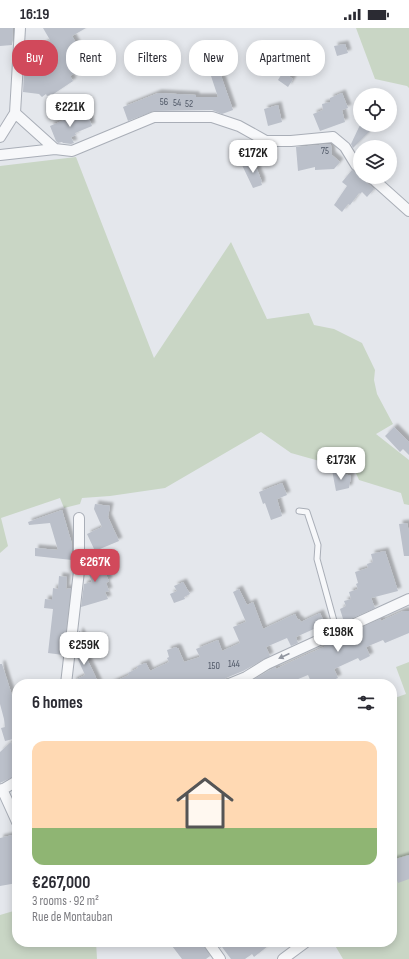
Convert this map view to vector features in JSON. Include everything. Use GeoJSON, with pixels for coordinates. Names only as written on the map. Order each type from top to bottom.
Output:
{"type":"FeatureCollection","features":[{"type":"Feature","properties":{"kind":"street"},"geometry":{"type":"LineString","coordinates":[[0,137],[15,113],[20,28]]}},
{"type":"Feature","properties":{"kind":"street"},"geometry":{"type":"LineString","coordinates":[[15,113],[55,148]]}},
{"type":"Feature","properties":{"kind":"street"},"geometry":{"type":"LineString","coordinates":[[0,155],[55,148],[72,151],[154,117],[212,117],[239,126],[266,141],[291,141],[333,137],[345,147],[353,160]]}},
{"type":"Feature","properties":{"kind":"street"},"geometry":{"type":"LineString","coordinates":[[378,184],[409,211]]}},
{"type":"Feature","properties":{"kind":"street"},"geometry":{"type":"LineString","coordinates":[[67,679],[79,571],[79,518]]}},
{"type":"Feature","properties":{"kind":"street"},"geometry":{"type":"LineString","coordinates":[[241,679],[267,664],[409,599]]}},
{"type":"Feature","properties":{"kind":"street"},"geometry":{"type":"LineString","coordinates":[[12,784],[1,790],[12,812]]}},
{"type":"Feature","properties":{"kind":"street"},"geometry":{"type":"LineString","coordinates":[[212,947],[220,959]]}},
{"type":"Feature","properties":{"kind":"street"},"geometry":{"type":"LineString","coordinates":[[283,959],[299,947]]}},
{"type":"Feature","properties":{"kind":"lane"},"geometry":{"type":"LineString","coordinates":[[299,511],[307,512],[318,545],[317,559],[337,632]]}},
{"type":"Feature","properties":{"kind":"green space"},"geometry":{"type":"Polygon","coordinates":[[[356,28],[409,28],[409,88],[407,86],[375,79],[356,28]]]}},
{"type":"Feature","properties":{"kind":"green space"},"geometry":{"type":"Polygon","coordinates":[[[76,157],[154,358],[231,242],[267,319],[309,313],[314,325],[334,329],[362,343],[375,370],[374,380],[377,394],[393,424],[376,434],[409,460],[409,505],[404,504],[401,493],[359,480],[355,471],[291,453],[261,432],[165,488],[110,496],[82,498],[80,504],[64,508],[60,498],[1,518],[8,546],[0,553],[0,166],[76,157]]]}},
{"type":"Feature","properties":{"kind":"green space"},"geometry":{"type":"Polygon","coordinates":[[[409,662],[409,959],[343,959],[336,947],[397,947],[397,697],[406,694],[396,667],[409,662]]]}},
{"type":"Feature","properties":{"kind":"green space"},"geometry":{"type":"Polygon","coordinates":[[[12,911],[12,947],[96,947],[97,959],[0,959],[0,915],[12,911]]]}},
{"type":"Feature","properties":{"kind":"building"},"geometry":{"type":"Polygon","coordinates":[[[0,28],[13,28],[12,45],[0,46],[0,28]]]}},
{"type":"Feature","properties":{"kind":"building"},"geometry":{"type":"Polygon","coordinates":[[[43,28],[86,28],[72,36],[74,40],[66,40],[66,76],[70,76],[73,81],[52,95],[47,96],[46,94],[42,97],[39,94],[23,92],[24,76],[58,76],[58,40],[50,40],[43,28]]]}},
{"type":"Feature","properties":{"kind":"building"},"geometry":{"type":"Polygon","coordinates":[[[345,44],[348,53],[337,56],[334,46],[345,44]]]}},
{"type":"Feature","properties":{"kind":"building"},"geometry":{"type":"Polygon","coordinates":[[[211,76],[221,76],[233,110],[222,114],[212,110],[154,111],[128,121],[123,107],[158,93],[196,95],[196,97],[218,97],[211,76]]]}},
{"type":"Feature","properties":{"kind":"building"},"geometry":{"type":"Polygon","coordinates":[[[280,76],[289,76],[293,79],[288,87],[278,80],[280,76]]]}},
{"type":"Feature","properties":{"kind":"building"},"geometry":{"type":"Polygon","coordinates":[[[342,93],[348,108],[342,110],[345,122],[320,131],[313,114],[323,110],[322,104],[330,102],[330,98],[342,93]]]}},
{"type":"Feature","properties":{"kind":"building"},"geometry":{"type":"Polygon","coordinates":[[[278,105],[282,122],[268,126],[264,109],[278,105]]]}},
{"type":"Feature","properties":{"kind":"building"},"geometry":{"type":"Polygon","coordinates":[[[87,113],[92,126],[75,133],[76,135],[71,137],[74,143],[58,143],[56,141],[50,126],[78,114],[79,117],[87,113]]]}},
{"type":"Feature","properties":{"kind":"building"},"geometry":{"type":"Polygon","coordinates":[[[357,132],[369,132],[361,140],[353,140],[353,148],[351,144],[357,132]]]}},
{"type":"Feature","properties":{"kind":"building"},"geometry":{"type":"Polygon","coordinates":[[[330,144],[332,155],[340,162],[334,169],[315,170],[315,167],[298,171],[296,147],[330,144]]]}},
{"type":"Feature","properties":{"kind":"building"},"geometry":{"type":"Polygon","coordinates":[[[253,159],[262,185],[253,188],[242,165],[253,159]]]}},
{"type":"Feature","properties":{"kind":"building"},"geometry":{"type":"Polygon","coordinates":[[[352,170],[353,184],[368,184],[374,189],[367,197],[362,192],[360,194],[359,193],[350,205],[348,204],[342,212],[334,205],[347,186],[342,182],[352,170]]]}},
{"type":"Feature","properties":{"kind":"building"},"geometry":{"type":"Polygon","coordinates":[[[394,427],[409,442],[409,455],[403,449],[400,452],[385,436],[394,427]]]}},
{"type":"Feature","properties":{"kind":"building"},"geometry":{"type":"Polygon","coordinates":[[[332,470],[351,476],[349,488],[336,491],[332,470]]]}},
{"type":"Feature","properties":{"kind":"building"},"geometry":{"type":"Polygon","coordinates":[[[282,483],[287,495],[277,499],[282,516],[271,520],[259,492],[282,483]]]}},
{"type":"Feature","properties":{"kind":"building"},"geometry":{"type":"Polygon","coordinates":[[[95,504],[110,506],[108,517],[119,541],[95,551],[87,534],[102,527],[94,509],[95,504]]]}},
{"type":"Feature","properties":{"kind":"building"},"geometry":{"type":"Polygon","coordinates":[[[62,510],[72,544],[72,560],[35,556],[35,548],[58,550],[50,523],[29,525],[28,522],[62,510]]]}},
{"type":"Feature","properties":{"kind":"building"},"geometry":{"type":"Polygon","coordinates":[[[407,523],[409,532],[409,556],[404,556],[399,524],[407,523]]]}},
{"type":"Feature","properties":{"kind":"building"},"geometry":{"type":"Polygon","coordinates":[[[385,551],[398,591],[371,598],[375,608],[344,622],[340,609],[346,606],[344,601],[351,599],[349,592],[358,589],[355,572],[368,568],[367,564],[373,562],[371,554],[385,551]]]}},
{"type":"Feature","properties":{"kind":"building"},"geometry":{"type":"Polygon","coordinates":[[[96,554],[109,581],[106,583],[109,591],[105,592],[108,599],[81,607],[84,584],[92,582],[86,567],[86,560],[96,554]]]}},
{"type":"Feature","properties":{"kind":"building"},"geometry":{"type":"Polygon","coordinates":[[[59,576],[67,577],[66,589],[71,588],[63,655],[48,653],[53,609],[44,608],[45,599],[52,600],[53,588],[58,589],[59,576]]]}},
{"type":"Feature","properties":{"kind":"building"},"geometry":{"type":"Polygon","coordinates":[[[183,582],[190,594],[184,597],[185,599],[174,603],[170,594],[177,591],[174,586],[183,582]]]}},
{"type":"Feature","properties":{"kind":"building"},"geometry":{"type":"Polygon","coordinates":[[[239,589],[247,605],[253,602],[263,629],[295,614],[301,622],[320,613],[327,629],[318,633],[316,628],[296,637],[298,643],[291,646],[287,638],[266,647],[270,656],[225,679],[120,679],[129,675],[128,673],[138,668],[137,666],[146,663],[150,671],[169,662],[167,658],[169,657],[167,650],[176,647],[178,648],[184,662],[200,657],[196,649],[218,640],[222,651],[240,643],[233,627],[246,622],[233,592],[239,589]]]}},
{"type":"Feature","properties":{"kind":"building"},"geometry":{"type":"Polygon","coordinates":[[[403,611],[409,611],[409,633],[385,643],[383,640],[366,647],[370,656],[360,661],[358,658],[334,669],[338,678],[310,679],[308,675],[298,679],[255,679],[275,667],[276,669],[324,647],[324,645],[333,641],[334,643],[341,637],[380,619],[381,621],[403,611]]]}},
{"type":"Feature","properties":{"kind":"building"},"geometry":{"type":"Polygon","coordinates":[[[80,631],[85,642],[80,644],[97,679],[77,679],[85,675],[76,655],[80,631]]]}},
{"type":"Feature","properties":{"kind":"building"},"geometry":{"type":"Polygon","coordinates":[[[0,664],[2,664],[12,695],[12,739],[5,741],[1,728],[5,727],[0,704],[0,664]]]}},
{"type":"Feature","properties":{"kind":"building"},"geometry":{"type":"Polygon","coordinates":[[[11,742],[12,777],[0,783],[0,752],[11,742]]]}},
{"type":"Feature","properties":{"kind":"building"},"geometry":{"type":"Polygon","coordinates":[[[12,835],[12,884],[0,886],[0,838],[12,835]]]}},
{"type":"Feature","properties":{"kind":"building"},"geometry":{"type":"Polygon","coordinates":[[[409,855],[409,879],[398,883],[397,880],[397,859],[409,855]]]}},
{"type":"Feature","properties":{"kind":"building"},"geometry":{"type":"Polygon","coordinates":[[[173,947],[205,947],[210,956],[206,959],[182,959],[173,947]]]}},
{"type":"Feature","properties":{"kind":"building"},"geometry":{"type":"Polygon","coordinates":[[[222,947],[267,947],[254,957],[252,954],[245,959],[231,959],[222,947]]]}}]}
